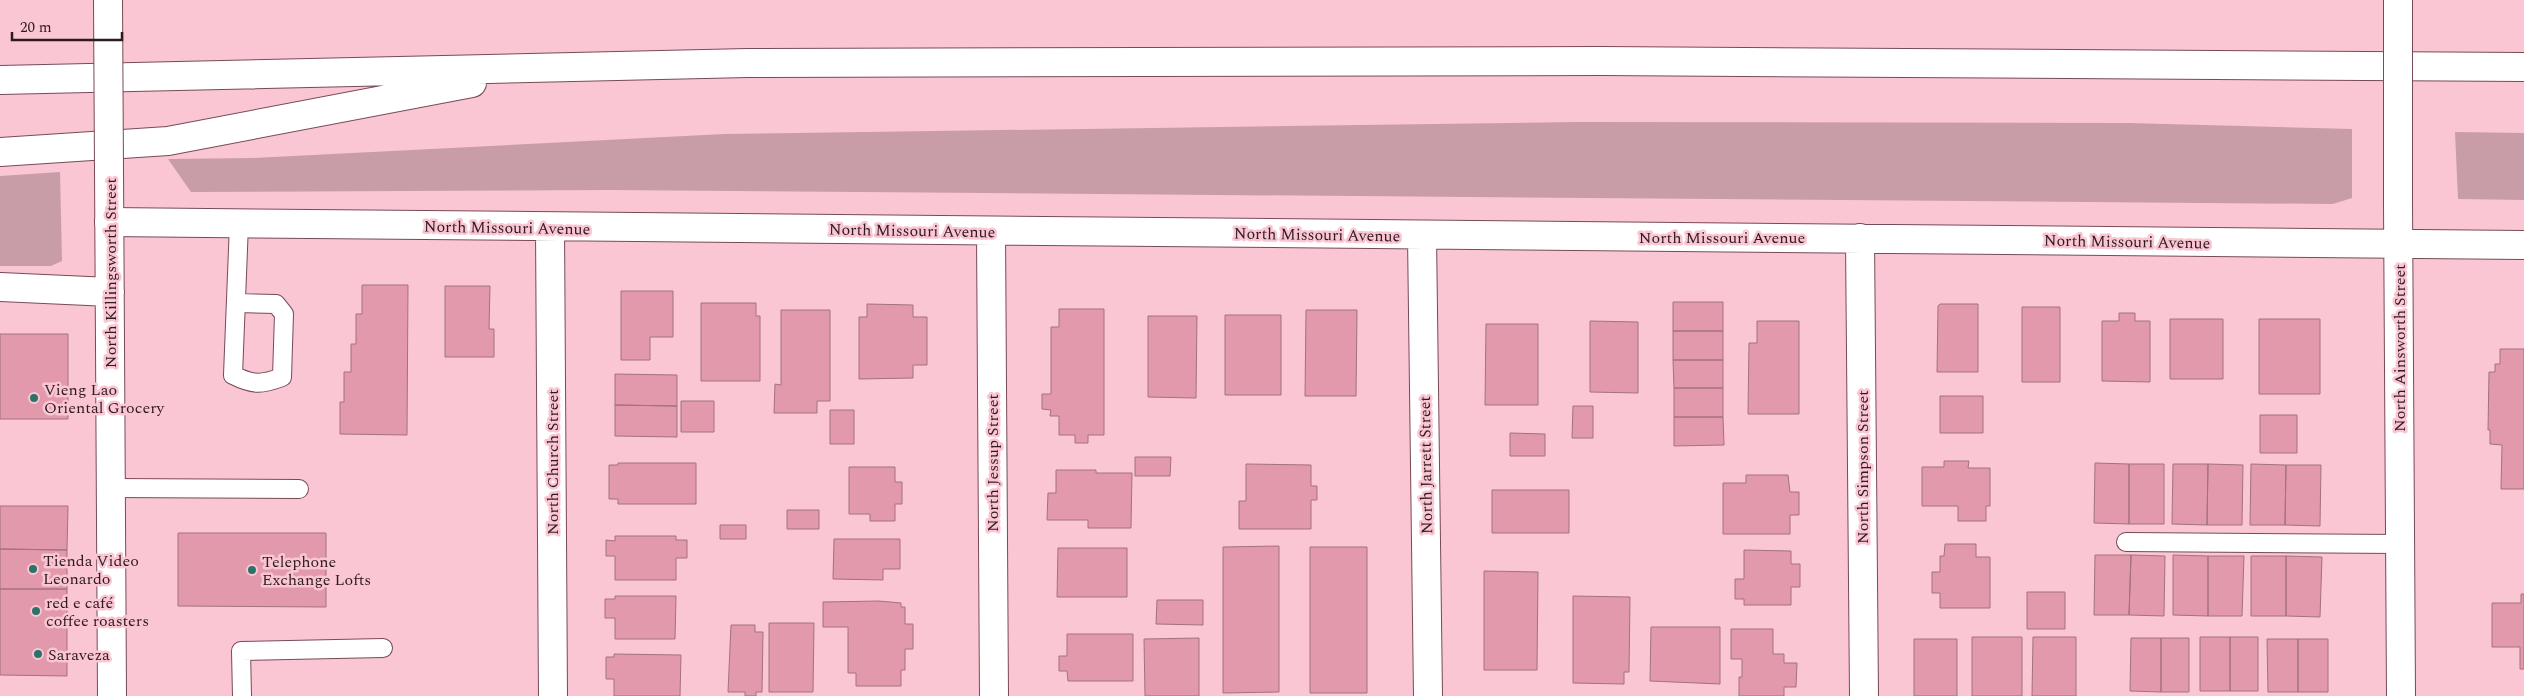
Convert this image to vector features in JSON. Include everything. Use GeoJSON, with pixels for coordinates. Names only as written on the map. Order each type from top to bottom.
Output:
{"type":"FeatureCollection","features":[{"type":"Feature","properties":{"kind":"main road","name":"North Killingsworth Street"},"geometry":{"type":"LineString","coordinates":[[108,0],[112,696]]}},
{"type":"Feature","properties":{"kind":"main road","name":"North Ainsworth Street"},"geometry":{"type":"LineString","coordinates":[[2398,0],[2401,696]]}},
{"type":"Feature","properties":{"kind":"main road"},"geometry":{"type":"LineString","coordinates":[[0,80],[748,63],[1532,62],[2524,67]]}},
{"type":"Feature","properties":{"kind":"main road"},"geometry":{"type":"LineString","coordinates":[[0,152],[168,141],[547,68]]}},
{"type":"Feature","properties":{"kind":"main road","name":"North Missouri Avenue"},"geometry":{"type":"LineString","coordinates":[[109,222],[2168,241],[2398,246],[2524,245]]}},
{"type":"Feature","properties":{"kind":"main road","name":"North Church Street"},"geometry":{"type":"LineString","coordinates":[[550,227],[553,696]]}},
{"type":"Feature","properties":{"kind":"main road","name":"North Jessup Street"},"geometry":{"type":"LineString","coordinates":[[991,231],[994,696]]}},
{"type":"Feature","properties":{"kind":"main road","name":"North Jarrett Street"},"geometry":{"type":"LineString","coordinates":[[1422,235],[1428,696]]}},
{"type":"Feature","properties":{"kind":"main road","name":"North Simpson Street"},"geometry":{"type":"LineString","coordinates":[[1860,238],[1864,696]]}},
{"type":"Feature","properties":{"kind":"main road"},"geometry":{"type":"LineString","coordinates":[[0,287],[110,292]]}},
{"type":"Feature","properties":{"kind":"lane"},"geometry":{"type":"LineString","coordinates":[[236,304],[276,304],[284,314],[282,377],[268,382],[250,384],[233,376],[239,224]]}},
{"type":"Feature","properties":{"kind":"lane"},"geometry":{"type":"LineString","coordinates":[[111,488],[299,489]]}},
{"type":"Feature","properties":{"kind":"lane"},"geometry":{"type":"LineString","coordinates":[[2126,542],[2400,544]]}},
{"type":"Feature","properties":{"kind":"lane"},"geometry":{"type":"LineString","coordinates":[[242,696],[241,651],[383,648]]}},
{"type":"Feature","properties":{"kind":"shaded area"},"geometry":{"type":"Polygon","coordinates":[[[1577,122],[2129,123],[2352,129],[2352,198],[2333,204],[610,190],[191,192],[168,159],[253,158],[724,134],[1577,122]]]}},
{"type":"Feature","properties":{"kind":"shaded area"},"geometry":{"type":"Polygon","coordinates":[[[2455,132],[2524,133],[2524,200],[2458,199],[2455,132]]]}},
{"type":"Feature","properties":{"kind":"shaded area"},"geometry":{"type":"Polygon","coordinates":[[[60,172],[62,261],[51,266],[0,266],[0,176],[60,172]]]}},
{"type":"Feature","properties":{"kind":"building"},"geometry":{"type":"Polygon","coordinates":[[[362,285],[408,285],[407,435],[340,434],[340,402],[344,402],[344,372],[351,372],[351,344],[356,344],[356,314],[362,314],[362,285]]]}},
{"type":"Feature","properties":{"kind":"building"},"geometry":{"type":"Polygon","coordinates":[[[445,286],[490,286],[489,329],[494,329],[494,357],[445,357],[445,286]]]}},
{"type":"Feature","properties":{"kind":"building"},"geometry":{"type":"Polygon","coordinates":[[[621,291],[673,291],[673,337],[650,337],[650,360],[621,360],[621,291]]]}},
{"type":"Feature","properties":{"kind":"building"},"geometry":{"type":"Polygon","coordinates":[[[1673,302],[1723,302],[1723,331],[1673,331],[1673,302]]]}},
{"type":"Feature","properties":{"kind":"building"},"geometry":{"type":"Polygon","coordinates":[[[701,303],[756,303],[756,316],[760,316],[760,381],[701,381],[701,303]]]}},
{"type":"Feature","properties":{"kind":"building"},"geometry":{"type":"Polygon","coordinates":[[[867,304],[913,305],[913,317],[927,317],[927,365],[913,365],[913,378],[859,379],[859,317],[867,317],[867,304]]]}},
{"type":"Feature","properties":{"kind":"building"},"geometry":{"type":"Polygon","coordinates":[[[1940,304],[1978,304],[1978,372],[1937,372],[1938,306],[1940,304]]]}},
{"type":"Feature","properties":{"kind":"building"},"geometry":{"type":"Polygon","coordinates":[[[2022,307],[2060,307],[2060,382],[2022,382],[2022,307]]]}},
{"type":"Feature","properties":{"kind":"building"},"geometry":{"type":"Polygon","coordinates":[[[1059,309],[1104,309],[1104,435],[1088,435],[1088,443],[1075,443],[1075,435],[1059,435],[1059,416],[1050,416],[1051,410],[1042,409],[1042,394],[1051,394],[1051,327],[1059,327],[1059,309]]]}},
{"type":"Feature","properties":{"kind":"building"},"geometry":{"type":"Polygon","coordinates":[[[781,310],[830,310],[830,401],[817,401],[817,413],[774,413],[775,384],[781,385],[781,310]]]}},
{"type":"Feature","properties":{"kind":"building"},"geometry":{"type":"Polygon","coordinates":[[[1306,310],[1357,310],[1356,396],[1305,396],[1306,310]]]}},
{"type":"Feature","properties":{"kind":"building"},"geometry":{"type":"Polygon","coordinates":[[[2119,313],[2135,313],[2135,321],[2150,321],[2150,382],[2102,381],[2102,321],[2119,321],[2119,313]]]}},
{"type":"Feature","properties":{"kind":"building"},"geometry":{"type":"Polygon","coordinates":[[[1225,315],[1281,315],[1281,395],[1225,395],[1225,315]]]}},
{"type":"Feature","properties":{"kind":"building"},"geometry":{"type":"Polygon","coordinates":[[[1148,316],[1197,316],[1196,398],[1148,397],[1148,316]]]}},
{"type":"Feature","properties":{"kind":"building"},"geometry":{"type":"Polygon","coordinates":[[[2170,319],[2223,319],[2223,379],[2170,379],[2170,319]]]}},
{"type":"Feature","properties":{"kind":"building"},"geometry":{"type":"Polygon","coordinates":[[[2259,319],[2320,319],[2320,394],[2259,394],[2259,319]]]}},
{"type":"Feature","properties":{"kind":"building"},"geometry":{"type":"Polygon","coordinates":[[[1590,321],[1638,322],[1638,393],[1590,392],[1590,321]]]}},
{"type":"Feature","properties":{"kind":"building"},"geometry":{"type":"Polygon","coordinates":[[[1757,321],[1799,321],[1799,414],[1748,414],[1749,343],[1757,343],[1757,321]]]}},
{"type":"Feature","properties":{"kind":"building"},"geometry":{"type":"Polygon","coordinates":[[[1486,324],[1538,324],[1538,405],[1485,405],[1486,324]]]}},
{"type":"Feature","properties":{"kind":"building"},"geometry":{"type":"Polygon","coordinates":[[[1673,331],[1723,331],[1723,360],[1673,360],[1673,331]]]}},
{"type":"Feature","properties":{"kind":"building","name":"Vieng Lao Oriental Grocery"},"geometry":{"type":"Polygon","coordinates":[[[0,334],[68,334],[68,419],[0,419],[0,334]]]}},
{"type":"Feature","properties":{"kind":"building"},"geometry":{"type":"Polygon","coordinates":[[[2500,349],[2524,349],[2524,489],[2501,489],[2502,445],[2490,444],[2490,430],[2488,430],[2489,372],[2495,372],[2495,364],[2500,364],[2500,349]]]}},
{"type":"Feature","properties":{"kind":"building"},"geometry":{"type":"Polygon","coordinates":[[[1673,360],[1723,360],[1723,388],[1674,388],[1673,360]]]}},
{"type":"Feature","properties":{"kind":"building"},"geometry":{"type":"Polygon","coordinates":[[[615,374],[677,375],[677,406],[615,405],[615,374]]]}},
{"type":"Feature","properties":{"kind":"building"},"geometry":{"type":"Polygon","coordinates":[[[1674,388],[1723,388],[1723,417],[1674,417],[1674,388]]]}},
{"type":"Feature","properties":{"kind":"building"},"geometry":{"type":"Polygon","coordinates":[[[1940,396],[1983,396],[1983,433],[1940,433],[1940,396]]]}},
{"type":"Feature","properties":{"kind":"building"},"geometry":{"type":"Polygon","coordinates":[[[681,401],[714,401],[714,432],[681,432],[681,401]]]}},
{"type":"Feature","properties":{"kind":"building"},"geometry":{"type":"Polygon","coordinates":[[[615,405],[677,406],[677,437],[615,436],[615,405]]]}},
{"type":"Feature","properties":{"kind":"building"},"geometry":{"type":"Polygon","coordinates":[[[1573,406],[1593,406],[1593,438],[1572,438],[1573,406]]]}},
{"type":"Feature","properties":{"kind":"building"},"geometry":{"type":"Polygon","coordinates":[[[830,410],[854,410],[854,444],[830,444],[830,410]]]}},
{"type":"Feature","properties":{"kind":"building"},"geometry":{"type":"Polygon","coordinates":[[[2260,415],[2297,415],[2297,453],[2260,453],[2260,415]]]}},
{"type":"Feature","properties":{"kind":"building"},"geometry":{"type":"Polygon","coordinates":[[[1674,417],[1723,417],[1724,445],[1674,446],[1674,417]]]}},
{"type":"Feature","properties":{"kind":"building"},"geometry":{"type":"Polygon","coordinates":[[[1510,433],[1545,434],[1545,456],[1510,456],[1510,433]]]}},
{"type":"Feature","properties":{"kind":"building"},"geometry":{"type":"Polygon","coordinates":[[[1135,457],[1171,457],[1170,476],[1135,476],[1135,457]]]}},
{"type":"Feature","properties":{"kind":"building"},"geometry":{"type":"Polygon","coordinates":[[[1944,461],[1969,461],[1968,468],[1990,468],[1990,506],[1986,506],[1986,521],[1958,521],[1958,506],[1922,506],[1922,467],[1944,467],[1944,461]]]}},
{"type":"Feature","properties":{"kind":"building"},"geometry":{"type":"Polygon","coordinates":[[[618,463],[696,463],[696,504],[618,504],[618,499],[609,499],[609,465],[618,465],[618,463]]]}},
{"type":"Feature","properties":{"kind":"building"},"geometry":{"type":"Polygon","coordinates":[[[2095,463],[2129,464],[2129,524],[2094,523],[2095,463]]]}},
{"type":"Feature","properties":{"kind":"building"},"geometry":{"type":"Polygon","coordinates":[[[1246,464],[1311,465],[1311,486],[1317,486],[1317,500],[1311,500],[1311,529],[1239,529],[1239,501],[1246,501],[1246,464]]]}},
{"type":"Feature","properties":{"kind":"building"},"geometry":{"type":"Polygon","coordinates":[[[2129,464],[2164,464],[2164,524],[2129,524],[2129,464]]]}},
{"type":"Feature","properties":{"kind":"building"},"geometry":{"type":"Polygon","coordinates":[[[2173,464],[2208,464],[2207,525],[2172,524],[2173,464]]]}},
{"type":"Feature","properties":{"kind":"building"},"geometry":{"type":"Polygon","coordinates":[[[2208,464],[2243,465],[2242,525],[2207,525],[2208,464]]]}},
{"type":"Feature","properties":{"kind":"building"},"geometry":{"type":"Polygon","coordinates":[[[2251,464],[2286,465],[2285,525],[2250,525],[2251,464]]]}},
{"type":"Feature","properties":{"kind":"building"},"geometry":{"type":"Polygon","coordinates":[[[2286,465],[2321,465],[2320,526],[2285,525],[2286,465]]]}},
{"type":"Feature","properties":{"kind":"building"},"geometry":{"type":"Polygon","coordinates":[[[849,467],[895,467],[895,482],[902,482],[902,504],[895,504],[895,521],[870,521],[870,514],[849,514],[849,467]]]}},
{"type":"Feature","properties":{"kind":"building"},"geometry":{"type":"Polygon","coordinates":[[[1056,470],[1096,470],[1096,473],[1132,473],[1131,528],[1088,528],[1088,520],[1047,520],[1048,493],[1056,493],[1056,470]]]}},
{"type":"Feature","properties":{"kind":"building"},"geometry":{"type":"Polygon","coordinates":[[[1746,475],[1788,475],[1790,492],[1799,492],[1799,515],[1790,515],[1790,534],[1723,534],[1723,483],[1746,483],[1746,475]]]}},
{"type":"Feature","properties":{"kind":"building"},"geometry":{"type":"Polygon","coordinates":[[[1492,490],[1569,490],[1569,533],[1492,533],[1492,490]]]}},
{"type":"Feature","properties":{"kind":"building"},"geometry":{"type":"Polygon","coordinates":[[[0,506],[68,506],[67,550],[0,549],[0,506]]]}},
{"type":"Feature","properties":{"kind":"building"},"geometry":{"type":"Polygon","coordinates":[[[787,510],[819,510],[819,529],[787,529],[787,510]]]}},
{"type":"Feature","properties":{"kind":"building"},"geometry":{"type":"Polygon","coordinates":[[[720,525],[746,525],[746,539],[720,539],[720,525]]]}},
{"type":"Feature","properties":{"kind":"building","name":"Telephone Exchange Lofts"},"geometry":{"type":"Polygon","coordinates":[[[178,533],[326,533],[326,607],[178,606],[178,533]]]}},
{"type":"Feature","properties":{"kind":"building"},"geometry":{"type":"Polygon","coordinates":[[[615,536],[676,536],[676,540],[687,540],[687,558],[676,558],[676,580],[615,580],[615,556],[606,556],[606,540],[615,541],[615,536]]]}},
{"type":"Feature","properties":{"kind":"building"},"geometry":{"type":"Polygon","coordinates":[[[834,539],[900,539],[900,569],[883,569],[883,580],[833,579],[834,539]]]}},
{"type":"Feature","properties":{"kind":"building"},"geometry":{"type":"Polygon","coordinates":[[[1945,544],[1976,544],[1976,557],[1990,557],[1990,608],[1940,608],[1940,593],[1932,593],[1932,572],[1940,572],[1940,556],[1944,556],[1945,544]]]}},
{"type":"Feature","properties":{"kind":"building"},"geometry":{"type":"Polygon","coordinates":[[[1279,546],[1279,692],[1223,693],[1223,547],[1279,546]]]}},
{"type":"Feature","properties":{"kind":"building"},"geometry":{"type":"Polygon","coordinates":[[[1310,547],[1367,547],[1367,693],[1310,693],[1310,547]]]}},
{"type":"Feature","properties":{"kind":"building"},"geometry":{"type":"Polygon","coordinates":[[[1058,548],[1127,548],[1127,597],[1057,597],[1058,548]]]}},
{"type":"Feature","properties":{"kind":"building","name":"Tienda Video Leonardo"},"geometry":{"type":"Polygon","coordinates":[[[0,549],[67,550],[67,589],[0,589],[0,549]]]}},
{"type":"Feature","properties":{"kind":"building"},"geometry":{"type":"Polygon","coordinates":[[[1744,550],[1791,551],[1791,564],[1800,564],[1800,587],[1791,587],[1791,605],[1744,605],[1744,599],[1735,599],[1735,579],[1744,579],[1744,550]]]}},
{"type":"Feature","properties":{"kind":"building"},"geometry":{"type":"Polygon","coordinates":[[[2095,555],[2131,555],[2129,615],[2094,615],[2095,555]]]}},
{"type":"Feature","properties":{"kind":"building"},"geometry":{"type":"Polygon","coordinates":[[[2131,555],[2165,556],[2164,616],[2129,615],[2131,555]]]}},
{"type":"Feature","properties":{"kind":"building"},"geometry":{"type":"Polygon","coordinates":[[[2173,555],[2208,556],[2208,616],[2173,615],[2173,555]]]}},
{"type":"Feature","properties":{"kind":"building"},"geometry":{"type":"Polygon","coordinates":[[[2208,556],[2244,556],[2242,616],[2208,616],[2208,556]]]}},
{"type":"Feature","properties":{"kind":"building"},"geometry":{"type":"Polygon","coordinates":[[[2251,556],[2286,556],[2286,616],[2251,616],[2251,556]]]}},
{"type":"Feature","properties":{"kind":"building"},"geometry":{"type":"Polygon","coordinates":[[[2286,556],[2322,557],[2320,617],[2286,616],[2286,556]]]}},
{"type":"Feature","properties":{"kind":"building"},"geometry":{"type":"Polygon","coordinates":[[[1484,571],[1538,572],[1537,670],[1484,670],[1484,571]]]}},
{"type":"Feature","properties":{"kind":"building"},"geometry":{"type":"Polygon","coordinates":[[[0,589],[67,589],[67,676],[0,675],[0,589]]]}},
{"type":"Feature","properties":{"kind":"building"},"geometry":{"type":"Polygon","coordinates":[[[2027,592],[2065,592],[2065,629],[2027,629],[2027,592]]]}},
{"type":"Feature","properties":{"kind":"building"},"geometry":{"type":"Polygon","coordinates":[[[2521,594],[2524,594],[2524,669],[2520,669],[2520,647],[2492,647],[2492,603],[2521,603],[2521,594]]]}},
{"type":"Feature","properties":{"kind":"building"},"geometry":{"type":"Polygon","coordinates":[[[615,596],[676,596],[675,639],[615,639],[615,618],[605,618],[605,599],[615,599],[615,596]]]}},
{"type":"Feature","properties":{"kind":"building"},"geometry":{"type":"Polygon","coordinates":[[[1573,596],[1630,597],[1629,672],[1624,672],[1624,684],[1573,683],[1573,596]]]}},
{"type":"Feature","properties":{"kind":"building"},"geometry":{"type":"Polygon","coordinates":[[[1157,600],[1203,600],[1203,625],[1156,624],[1157,600]]]}},
{"type":"Feature","properties":{"kind":"building"},"geometry":{"type":"Polygon","coordinates":[[[879,601],[901,603],[901,607],[905,607],[905,624],[913,624],[913,649],[905,649],[905,670],[901,670],[901,686],[856,686],[856,673],[848,673],[848,627],[823,627],[823,602],[879,601]]]}},
{"type":"Feature","properties":{"kind":"building"},"geometry":{"type":"Polygon","coordinates":[[[769,623],[814,623],[813,692],[769,692],[769,623]]]}},
{"type":"Feature","properties":{"kind":"building"},"geometry":{"type":"Polygon","coordinates":[[[731,625],[755,625],[755,632],[763,632],[762,692],[756,692],[756,696],[745,696],[745,692],[728,692],[731,625]]]}},
{"type":"Feature","properties":{"kind":"building"},"geometry":{"type":"Polygon","coordinates":[[[1651,627],[1720,627],[1720,684],[1650,681],[1651,627]]]}},
{"type":"Feature","properties":{"kind":"building"},"geometry":{"type":"Polygon","coordinates":[[[1731,629],[1773,629],[1773,654],[1784,654],[1784,663],[1797,663],[1796,687],[1784,687],[1784,696],[1739,696],[1739,677],[1742,677],[1742,659],[1731,659],[1731,629]]]}},
{"type":"Feature","properties":{"kind":"building"},"geometry":{"type":"Polygon","coordinates":[[[1067,634],[1133,634],[1133,681],[1068,681],[1067,671],[1059,671],[1059,656],[1067,656],[1067,634]]]}},
{"type":"Feature","properties":{"kind":"building"},"geometry":{"type":"Polygon","coordinates":[[[1972,637],[2022,637],[2022,696],[1972,696],[1972,637]]]}},
{"type":"Feature","properties":{"kind":"building"},"geometry":{"type":"Polygon","coordinates":[[[2033,637],[2076,637],[2076,696],[2032,696],[2033,637]]]}},
{"type":"Feature","properties":{"kind":"building"},"geometry":{"type":"Polygon","coordinates":[[[2200,637],[2230,637],[2230,691],[2200,691],[2200,637]]]}},
{"type":"Feature","properties":{"kind":"building"},"geometry":{"type":"Polygon","coordinates":[[[2230,637],[2258,637],[2258,691],[2230,691],[2230,637]]]}},
{"type":"Feature","properties":{"kind":"building"},"geometry":{"type":"Polygon","coordinates":[[[1199,638],[1199,696],[1145,696],[1144,639],[1199,638]]]}},
{"type":"Feature","properties":{"kind":"building"},"geometry":{"type":"Polygon","coordinates":[[[2131,638],[2161,638],[2161,692],[2130,691],[2131,638]]]}},
{"type":"Feature","properties":{"kind":"building"},"geometry":{"type":"Polygon","coordinates":[[[2161,638],[2189,638],[2189,692],[2161,692],[2161,638]]]}},
{"type":"Feature","properties":{"kind":"building"},"geometry":{"type":"Polygon","coordinates":[[[1914,639],[1957,639],[1957,696],[1914,696],[1914,639]]]}},
{"type":"Feature","properties":{"kind":"building"},"geometry":{"type":"Polygon","coordinates":[[[2267,639],[2298,639],[2298,692],[2268,692],[2267,639]]]}},
{"type":"Feature","properties":{"kind":"building"},"geometry":{"type":"Polygon","coordinates":[[[2298,639],[2328,639],[2328,692],[2298,692],[2298,639]]]}},
{"type":"Feature","properties":{"kind":"building"},"geometry":{"type":"Polygon","coordinates":[[[614,654],[681,655],[680,696],[614,696],[614,679],[606,679],[606,657],[614,657],[614,654]]]}},
{"type":"Feature","properties":{"kind":"place","name":"Vieng Lao Oriental Grocery"},"geometry":{"type":"Point","coordinates":[34,398]}},
{"type":"Feature","properties":{"kind":"place","name":"Tienda Video Leonardo"},"geometry":{"type":"Point","coordinates":[33,569]}},
{"type":"Feature","properties":{"kind":"place","name":"Telephone Exchange Lofts"},"geometry":{"type":"Point","coordinates":[252,570]}},
{"type":"Feature","properties":{"kind":"place","name":"red e café coffee roasters"},"geometry":{"type":"Point","coordinates":[36,611]}},
{"type":"Feature","properties":{"kind":"place","name":"Saraveza"},"geometry":{"type":"Point","coordinates":[38,654]}}]}
